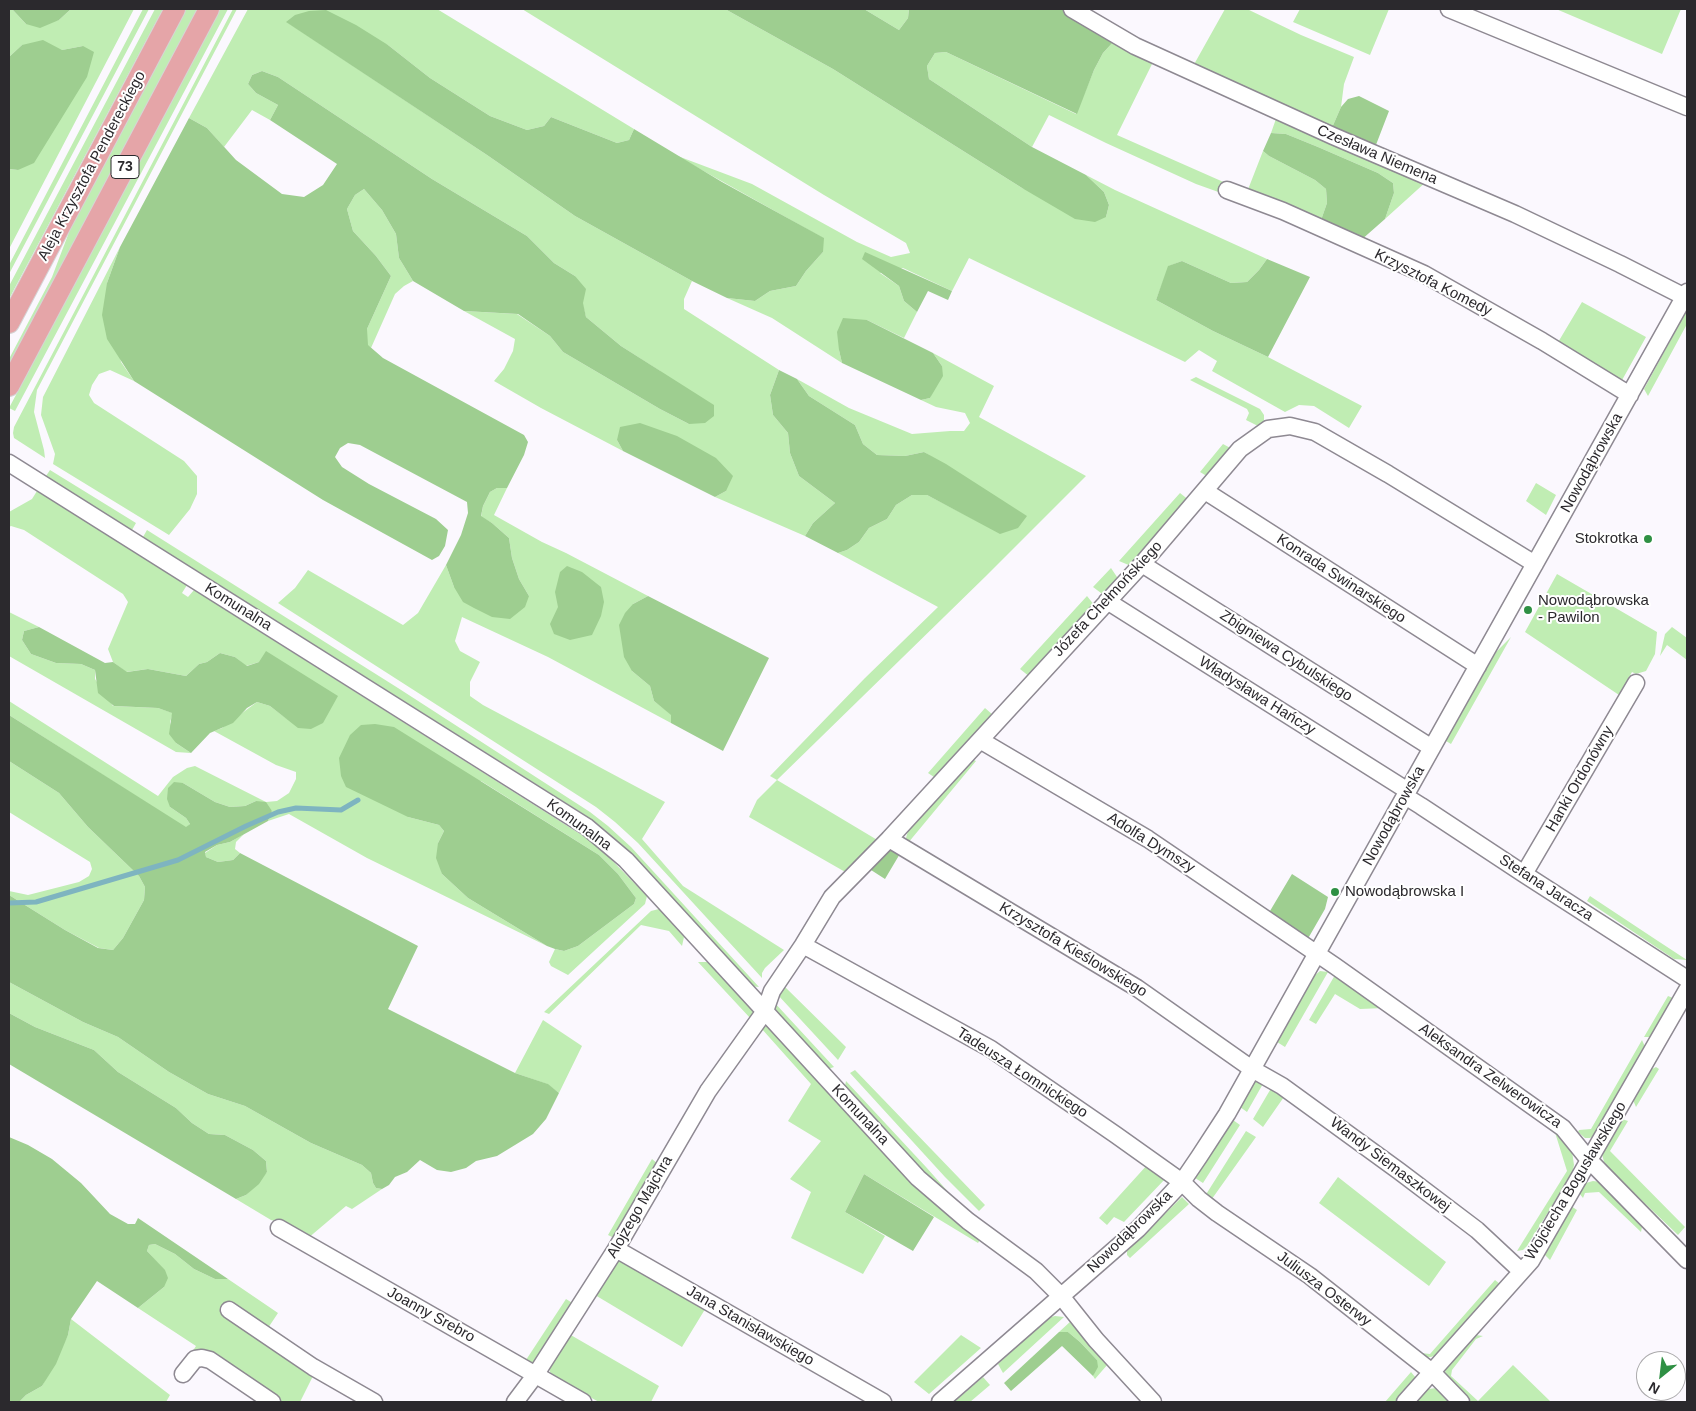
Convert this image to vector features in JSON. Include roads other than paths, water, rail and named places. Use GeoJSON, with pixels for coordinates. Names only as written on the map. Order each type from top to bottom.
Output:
{"type":"FeatureCollection","features":[{"type":"Feature","properties":{"kind":"main road","name":"Aleja Krzysztofa Pendereckiego"},"geometry":{"type":"LineString","coordinates":[[9,322],[175,9]]}},
{"type":"Feature","properties":{"kind":"main road","name":"Aleja Krzysztofa Pendereckiego"},"geometry":{"type":"LineString","coordinates":[[9,386],[209,9]]}},
{"type":"Feature","properties":{"kind":"street","name":"Czesława Niemena"},"geometry":{"type":"LineString","coordinates":[[1072,9],[1135,46],[1333,136],[1515,214],[1686,294]]}},
{"type":"Feature","properties":{"kind":"street"},"geometry":{"type":"LineString","coordinates":[[1449,9],[1687,107]]}},
{"type":"Feature","properties":{"kind":"street","name":"Krzysztofa Komedy"},"geometry":{"type":"LineString","coordinates":[[1227,190],[1283,211],[1424,274],[1542,340],[1630,395]]}},
{"type":"Feature","properties":{"kind":"street","name":"Nowodąbrowska"},"geometry":{"type":"LineString","coordinates":[[940,1402],[1138,1229],[1182,1182],[1222,1121],[1252,1069],[1686,294]]}},
{"type":"Feature","properties":{"kind":"street","name":"Józefa Chełmońskiego"},"geometry":{"type":"LineString","coordinates":[[765,1011],[772,991],[832,897],[889,839],[1142,564],[1240,449],[1268,429],[1290,426],[1315,432],[1536,564]]}},
{"type":"Feature","properties":{"kind":"street","name":"Komunalna"},"geometry":{"type":"LineString","coordinates":[[9,463],[587,827],[626,860],[918,1178],[968,1221],[1036,1271],[1061,1296],[1096,1340],[1153,1402]]}},
{"type":"Feature","properties":{"kind":"street","name":"Konrada Swinarskiego"},"geometry":{"type":"LineString","coordinates":[[1205,491],[1478,666]]}},
{"type":"Feature","properties":{"kind":"street","name":"Zbigniewa Cybulskiego"},"geometry":{"type":"LineString","coordinates":[[1142,564],[1432,748]]}},
{"type":"Feature","properties":{"kind":"street","name":"Władysława Hańczy"},"geometry":{"type":"LineString","coordinates":[[1107,601],[1406,794]]}},
{"type":"Feature","properties":{"kind":"street","name":"Hanki Ordonówny"},"geometry":{"type":"LineString","coordinates":[[1524,874],[1636,683]]}},
{"type":"Feature","properties":{"kind":"street","name":"Adolfa Dymszy"},"geometry":{"type":"LineString","coordinates":[[980,740],[1148,839],[1316,955]]}},
{"type":"Feature","properties":{"kind":"street","name":"Stefana Jaracza"},"geometry":{"type":"LineString","coordinates":[[1406,794],[1524,874],[1687,979]]}},
{"type":"Feature","properties":{"kind":"street","name":"Krzysztofa Kieślowskiego"},"geometry":{"type":"LineString","coordinates":[[889,839],[1137,988],[1252,1069]]}},
{"type":"Feature","properties":{"kind":"street","name":"Tadeusza Łomnickiego"},"geometry":{"type":"LineString","coordinates":[[803,945],[991,1049],[1116,1134],[1182,1182]]}},
{"type":"Feature","properties":{"kind":"street","name":"Aleksandra Zelwerowicza"},"geometry":{"type":"LineString","coordinates":[[1316,955],[1335,966],[1563,1128],[1589,1160],[1687,1260]]}},
{"type":"Feature","properties":{"kind":"street","name":"Wojciecha Bogusławskiego"},"geometry":{"type":"LineString","coordinates":[[1405,1402],[1531,1261],[1687,990]]}},
{"type":"Feature","properties":{"kind":"street","name":"Alojzego Majchra"},"geometry":{"type":"LineString","coordinates":[[515,1402],[536,1374],[616,1249],[708,1091],[765,1011]]}},
{"type":"Feature","properties":{"kind":"street","name":"Wandy Siemaszkowej"},"geometry":{"type":"LineString","coordinates":[[1252,1069],[1282,1086],[1399,1171],[1477,1230],[1521,1272]]}},
{"type":"Feature","properties":{"kind":"street","name":"Juliusza Osterwy"},"geometry":{"type":"LineString","coordinates":[[1182,1182],[1199,1200],[1310,1276],[1432,1372],[1461,1402]]}},
{"type":"Feature","properties":{"kind":"street","name":"Joanny Srebro"},"geometry":{"type":"LineString","coordinates":[[279,1228],[583,1402]]}},
{"type":"Feature","properties":{"kind":"street","name":"Jana Stanisławskiego"},"geometry":{"type":"LineString","coordinates":[[616,1249],[883,1402]]}},
{"type":"Feature","properties":{"kind":"street"},"geometry":{"type":"LineString","coordinates":[[229,1310],[313,1367],[374,1402]]}},
{"type":"Feature","properties":{"kind":"street"},"geometry":{"type":"LineString","coordinates":[[183,1374],[195,1359],[210,1360],[272,1402]]}},
{"type":"Feature","properties":{"kind":"waterway"},"geometry":{"type":"LineString","coordinates":[[9,903],[36,902],[178,860],[278,812],[296,808],[341,810],[358,800]]}},
{"type":"Feature","properties":{"kind":"place","name":"Stokrotka"},"geometry":{"type":"Point","coordinates":[1648,539]}},
{"type":"Feature","properties":{"kind":"place","name":"Nowodąbrowska - Pawilon"},"geometry":{"type":"Point","coordinates":[1528,610]}},
{"type":"Feature","properties":{"kind":"place","name":"Nowodąbrowska I"},"geometry":{"type":"Point","coordinates":[1335,892]}}]}
